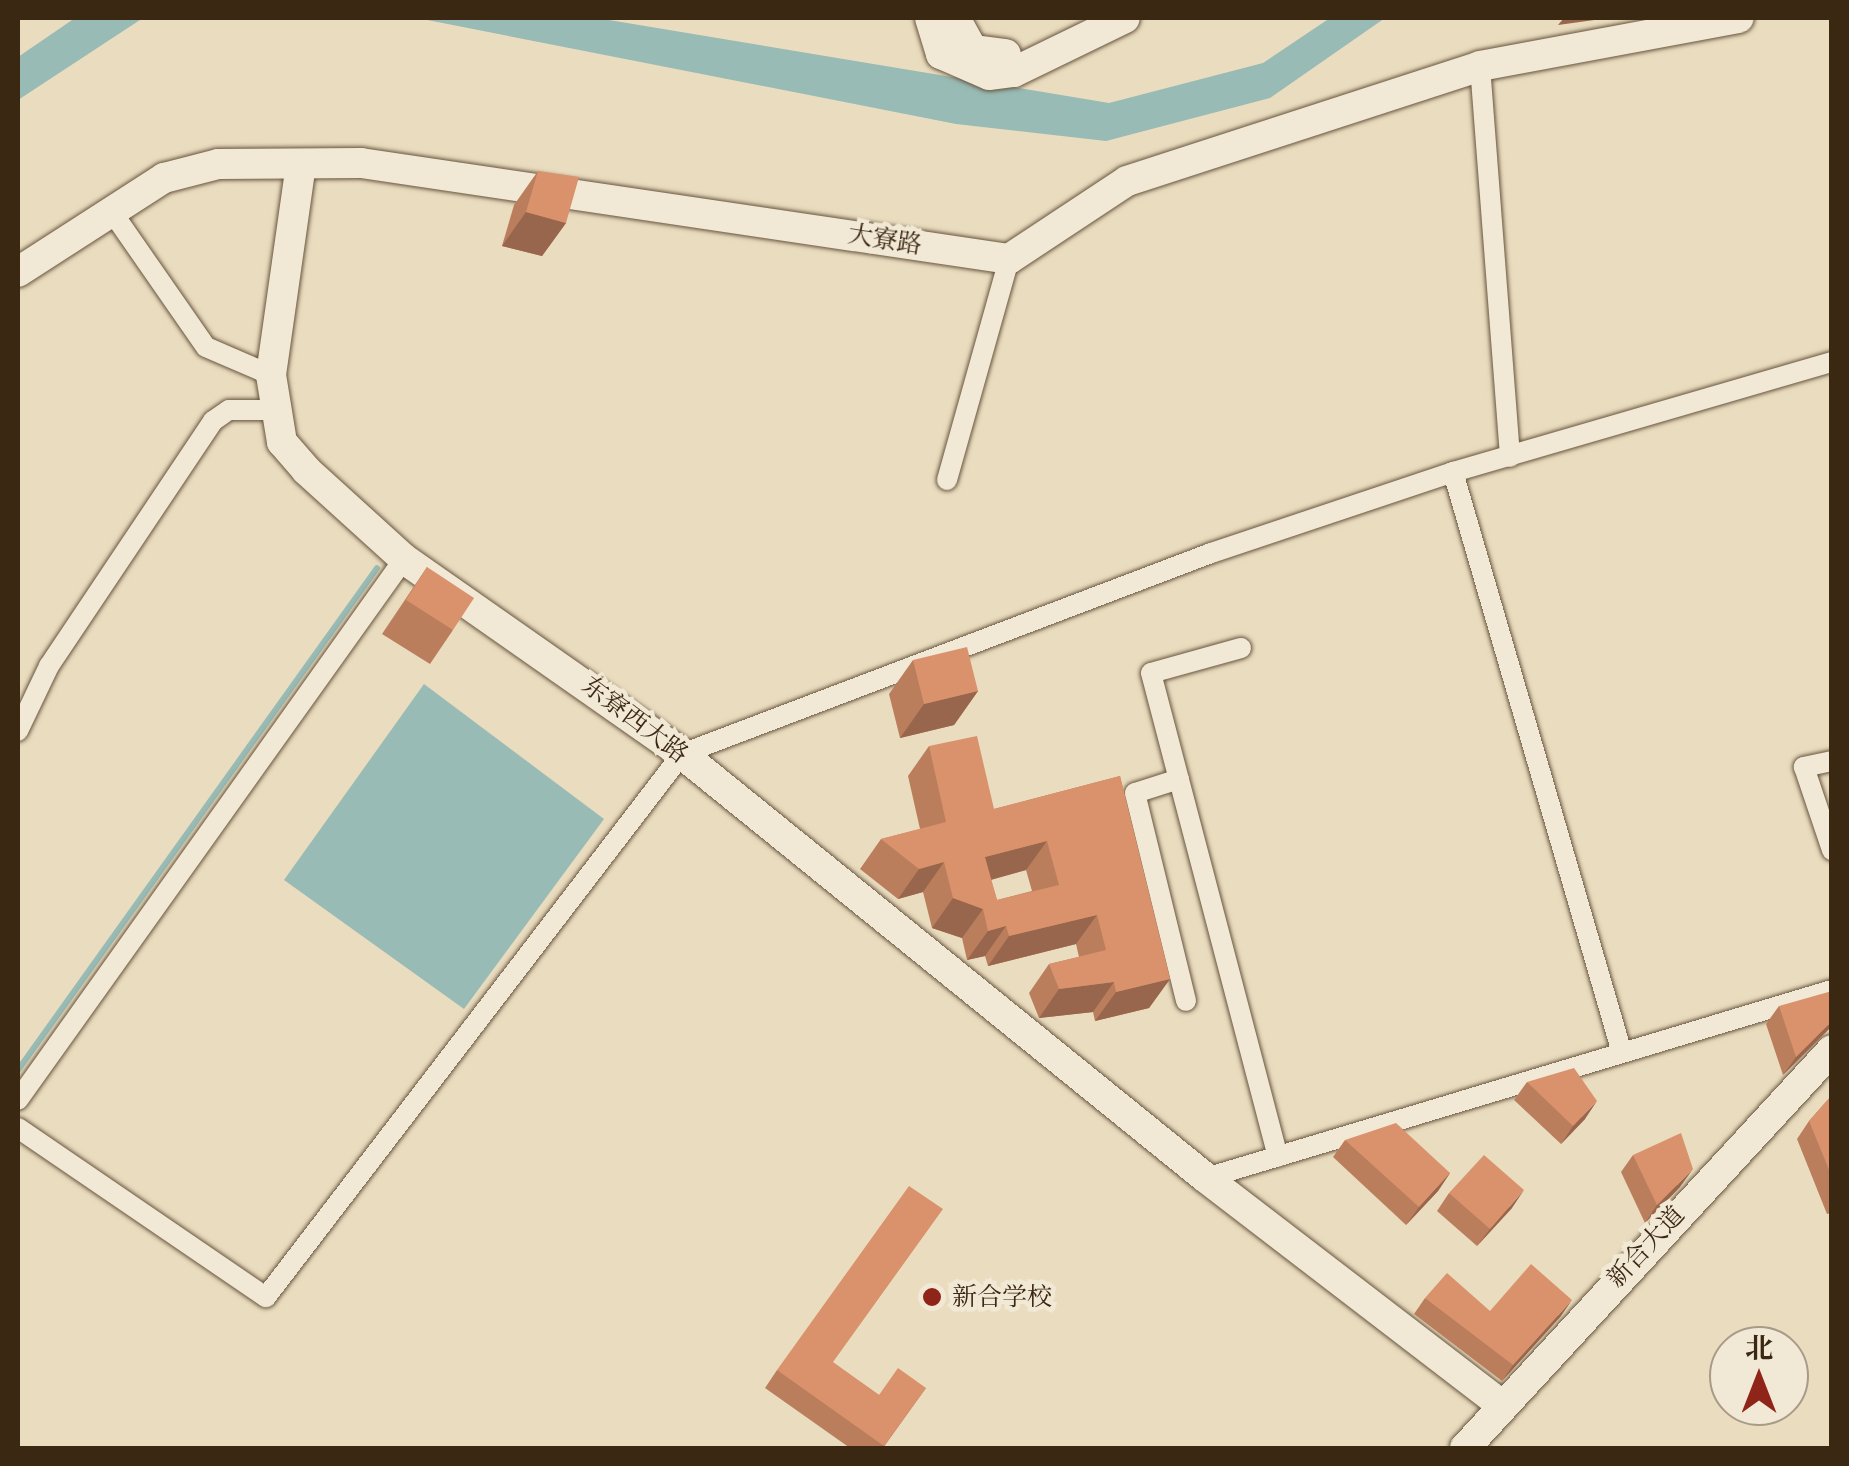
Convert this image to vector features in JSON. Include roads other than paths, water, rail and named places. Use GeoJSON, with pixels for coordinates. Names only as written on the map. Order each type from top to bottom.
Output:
{"type":"FeatureCollection","features":[{"type":"Feature","properties":{"kind":"street"},"geometry":{"type":"LineString","coordinates":[[930,18],[973,50],[989,55],[1044,48],[1124,18]]}},
{"type":"Feature","properties":{"kind":"street"},"geometry":{"type":"LineString","coordinates":[[1044,48],[1090,18]]}},
{"type":"Feature","properties":{"kind":"street"},"geometry":{"type":"LineString","coordinates":[[947,480],[1009,259],[1127,181],[1480,66],[1739,18]]}},
{"type":"Feature","properties":{"kind":"street"},"geometry":{"type":"LineString","coordinates":[[1480,66],[1510,456]]}},
{"type":"Feature","properties":{"kind":"street","name":"大寮路"},"geometry":{"type":"LineString","coordinates":[[18,272],[110,209],[164,178],[218,164],[361,163],[574,190],[1009,259]]}},
{"type":"Feature","properties":{"kind":"street","name":"东寮西大路"},"geometry":{"type":"LineString","coordinates":[[302,164],[270,374],[272,410],[282,442],[306,470],[404,560],[682,754],[1206,1178],[1501,1404]]}},
{"type":"Feature","properties":{"kind":"street"},"geometry":{"type":"LineString","coordinates":[[110,209],[206,348],[270,374]]}},
{"type":"Feature","properties":{"kind":"street"},"geometry":{"type":"LineString","coordinates":[[18,1128],[266,1297],[682,754],[1211,553],[1453,472],[1832,362]]}},
{"type":"Feature","properties":{"kind":"street"},"geometry":{"type":"LineString","coordinates":[[18,731],[59,650],[213,421],[229,410],[272,410]]}},
{"type":"Feature","properties":{"kind":"street"},"geometry":{"type":"LineString","coordinates":[[1453,472],[1622,1053]]}},
{"type":"Feature","properties":{"kind":"street"},"geometry":{"type":"LineString","coordinates":[[18,1100],[404,560]]}},
{"type":"Feature","properties":{"kind":"street"},"geometry":{"type":"LineString","coordinates":[[1241,648],[1151,673],[1278,1157]]}},
{"type":"Feature","properties":{"kind":"street"},"geometry":{"type":"LineString","coordinates":[[1832,761],[1804,767],[1832,850]]}},
{"type":"Feature","properties":{"kind":"street"},"geometry":{"type":"LineString","coordinates":[[1179,779],[1135,793],[1186,1000]]}},
{"type":"Feature","properties":{"kind":"street"},"geometry":{"type":"LineString","coordinates":[[1206,1178],[1832,990]]}},
{"type":"Feature","properties":{"kind":"street","name":"新合大道"},"geometry":{"type":"LineString","coordinates":[[1465,1448],[1501,1404],[1832,1050]]}},
{"type":"Feature","properties":{"kind":"water"},"geometry":{"type":"Polygon","coordinates":[[[75,18],[143,18],[18,100],[18,57],[75,18]]]}},
{"type":"Feature","properties":{"kind":"water"},"geometry":{"type":"Polygon","coordinates":[[[417,18],[597,18],[1109,103],[1263,63],[1330,18],[1385,18],[1270,98],[1106,141],[956,124],[417,18]]]}},
{"type":"Feature","properties":{"kind":"water"},"geometry":{"type":"Polygon","coordinates":[[[424,684],[604,819],[464,1009],[284,880],[424,684]]]}},
{"type":"Feature","properties":{"kind":"waterway"},"geometry":{"type":"LineString","coordinates":[[18,1070],[377,568]]}},
{"type":"Feature","properties":{"kind":"place","name":"新合学校"},"geometry":{"type":"Point","coordinates":[932,1297]}}]}
